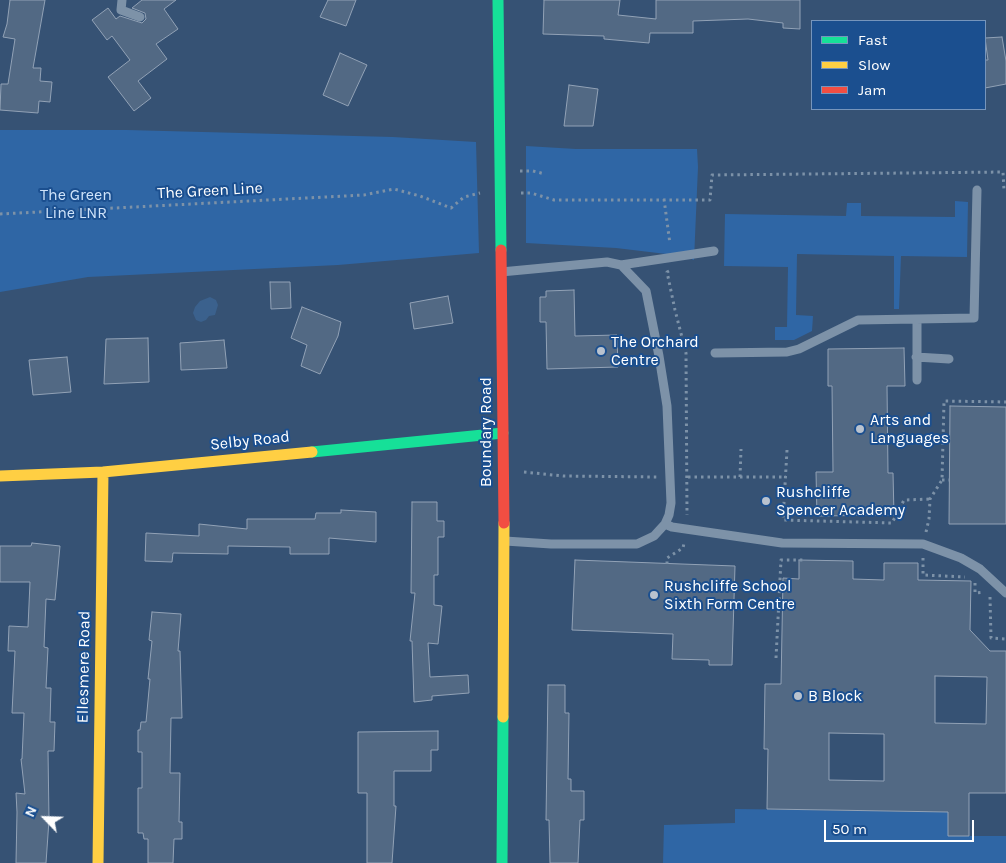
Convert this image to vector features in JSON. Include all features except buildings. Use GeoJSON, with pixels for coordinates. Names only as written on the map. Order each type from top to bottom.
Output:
{"type":"FeatureCollection","features":[{"type":"Feature","properties":{"kind":"street","name":"Boundary Road"},"geometry":{"type":"LineString","coordinates":[[498,0],[504,542],[502,863]]}},
{"type":"Feature","properties":{"kind":"street","name":"Selby Road"},"geometry":{"type":"LineString","coordinates":[[0,476],[103,472],[503,433]]}},
{"type":"Feature","properties":{"kind":"street","name":"Ellesmere Road"},"geometry":{"type":"LineString","coordinates":[[98,863],[103,472]]}},
{"type":"Feature","properties":{"kind":"lane"},"geometry":{"type":"LineString","coordinates":[[122,0],[120,10],[140,18]]}},
{"type":"Feature","properties":{"kind":"lane"},"geometry":{"type":"LineString","coordinates":[[715,353],[787,352],[799,349],[858,320],[974,318],[977,190]]}},
{"type":"Feature","properties":{"kind":"lane"},"geometry":{"type":"LineString","coordinates":[[501,272],[607,262],[621,265],[714,251]]}},
{"type":"Feature","properties":{"kind":"lane"},"geometry":{"type":"LineString","coordinates":[[504,542],[637,544],[654,536],[665,524],[669,515],[671,503],[667,406],[659,356],[646,291],[621,265]]}},
{"type":"Feature","properties":{"kind":"lane"},"geometry":{"type":"LineString","coordinates":[[916,380],[917,319]]}},
{"type":"Feature","properties":{"kind":"lane"},"geometry":{"type":"LineString","coordinates":[[916,357],[950,359]]}},
{"type":"Feature","properties":{"kind":"lane"},"geometry":{"type":"LineString","coordinates":[[665,524],[672,527],[782,543],[923,544],[962,558],[980,569],[1006,593]]}},
{"type":"Feature","properties":{"kind":"path"},"geometry":{"type":"LineString","coordinates":[[514,171],[533,171],[546,174]]}},
{"type":"Feature","properties":{"kind":"path"},"geometry":{"type":"LineString","coordinates":[[500,192],[531,194],[554,200],[710,200],[712,175],[1003,172],[1004,190],[1006,190]]}},
{"type":"Feature","properties":{"kind":"path","name":"The Green Line"},"geometry":{"type":"LineString","coordinates":[[0,214],[354,196],[394,189],[420,196],[451,208],[464,196],[490,191],[500,192]]}},
{"type":"Feature","properties":{"kind":"path"},"geometry":{"type":"LineString","coordinates":[[664,199],[674,266],[667,272],[686,353]]}},
{"type":"Feature","properties":{"kind":"path"},"geometry":{"type":"LineString","coordinates":[[929,519],[930,499],[942,480],[944,401],[1006,402]]}},
{"type":"Feature","properties":{"kind":"path"},"geometry":{"type":"LineString","coordinates":[[740,477],[741,449]]}},
{"type":"Feature","properties":{"kind":"path"},"geometry":{"type":"LineString","coordinates":[[787,450],[783,520],[892,523],[904,500],[930,499]]}},
{"type":"Feature","properties":{"kind":"path"},"geometry":{"type":"LineString","coordinates":[[503,470],[563,476],[660,477]]}},
{"type":"Feature","properties":{"kind":"path"},"geometry":{"type":"LineString","coordinates":[[688,477],[786,477]]}},
{"type":"Feature","properties":{"kind":"path"},"geometry":{"type":"LineString","coordinates":[[942,480],[950,480]]}},
{"type":"Feature","properties":{"kind":"path"},"geometry":{"type":"LineString","coordinates":[[915,558],[923,558],[923,575],[966,577]]}},
{"type":"Feature","properties":{"kind":"path"},"geometry":{"type":"LineString","coordinates":[[776,658],[781,560],[809,560]]}},
{"type":"Feature","properties":{"kind":"path"},"geometry":{"type":"LineString","coordinates":[[974,577],[975,593],[990,592],[990,638],[1006,639]]}},
{"type":"Feature","properties":{"kind":"green space","name":"The Green Line LNR"},"geometry":{"type":"Polygon","coordinates":[[[0,130],[127,130],[393,137],[476,142],[479,253],[338,265],[88,277],[0,292],[0,130]]]}},
{"type":"Feature","properties":{"kind":"green space"},"geometry":{"type":"Polygon","coordinates":[[[526,146],[576,149],[697,149],[694,260],[683,256],[616,248],[526,243],[526,146]]]}},
{"type":"Feature","properties":{"kind":"green space"},"geometry":{"type":"Polygon","coordinates":[[[955,201],[968,202],[967,257],[901,256],[899,309],[894,309],[894,256],[797,254],[796,315],[813,316],[812,331],[794,340],[775,340],[775,327],[787,327],[788,267],[724,266],[725,214],[846,216],[847,203],[861,203],[861,216],[955,217],[955,201]]]}},
{"type":"Feature","properties":{"kind":"green space"},"geometry":{"type":"Polygon","coordinates":[[[735,809],[948,812],[948,836],[1006,836],[1006,863],[663,863],[664,825],[735,823],[735,809]]]}},
{"type":"Feature","properties":{"kind":"shaded area"},"geometry":{"type":"Polygon","coordinates":[[[210,297],[216,300],[218,305],[215,315],[209,316],[201,322],[196,320],[193,313],[195,307],[200,301],[210,297]]]}},
{"type":"Feature","properties":{"kind":"traffic: fast"},"geometry":{"type":"LineString","coordinates":[[498,0],[501,250]]}},
{"type":"Feature","properties":{"kind":"traffic: fast"},"geometry":{"type":"LineString","coordinates":[[312,452],[503,433]]}},
{"type":"Feature","properties":{"kind":"traffic: fast"},"geometry":{"type":"LineString","coordinates":[[502,863],[503,717]]}},
{"type":"Feature","properties":{"kind":"traffic: slow"},"geometry":{"type":"LineString","coordinates":[[0,476],[103,472],[312,452]]}},
{"type":"Feature","properties":{"kind":"traffic: slow"},"geometry":{"type":"LineString","coordinates":[[98,863],[103,472]]}},
{"type":"Feature","properties":{"kind":"traffic: slow"},"geometry":{"type":"LineString","coordinates":[[503,717],[504,523]]}},
{"type":"Feature","properties":{"kind":"traffic: jam"},"geometry":{"type":"LineString","coordinates":[[501,250],[504,523]]}},
{"type":"Feature","properties":{"kind":"place","name":"The Orchard Centre"},"geometry":{"type":"Point","coordinates":[601,351]}},
{"type":"Feature","properties":{"kind":"place","name":"Arts and Languages"},"geometry":{"type":"Point","coordinates":[860,429]}},
{"type":"Feature","properties":{"kind":"place","name":"Rushcliffe Spencer Academy"},"geometry":{"type":"Point","coordinates":[766,501]}},
{"type":"Feature","properties":{"kind":"place","name":"Rushcliffe School Sixth Form Centre"},"geometry":{"type":"Point","coordinates":[654,595]}},
{"type":"Feature","properties":{"kind":"place","name":"B Block"},"geometry":{"type":"Point","coordinates":[798,696]}}]}
